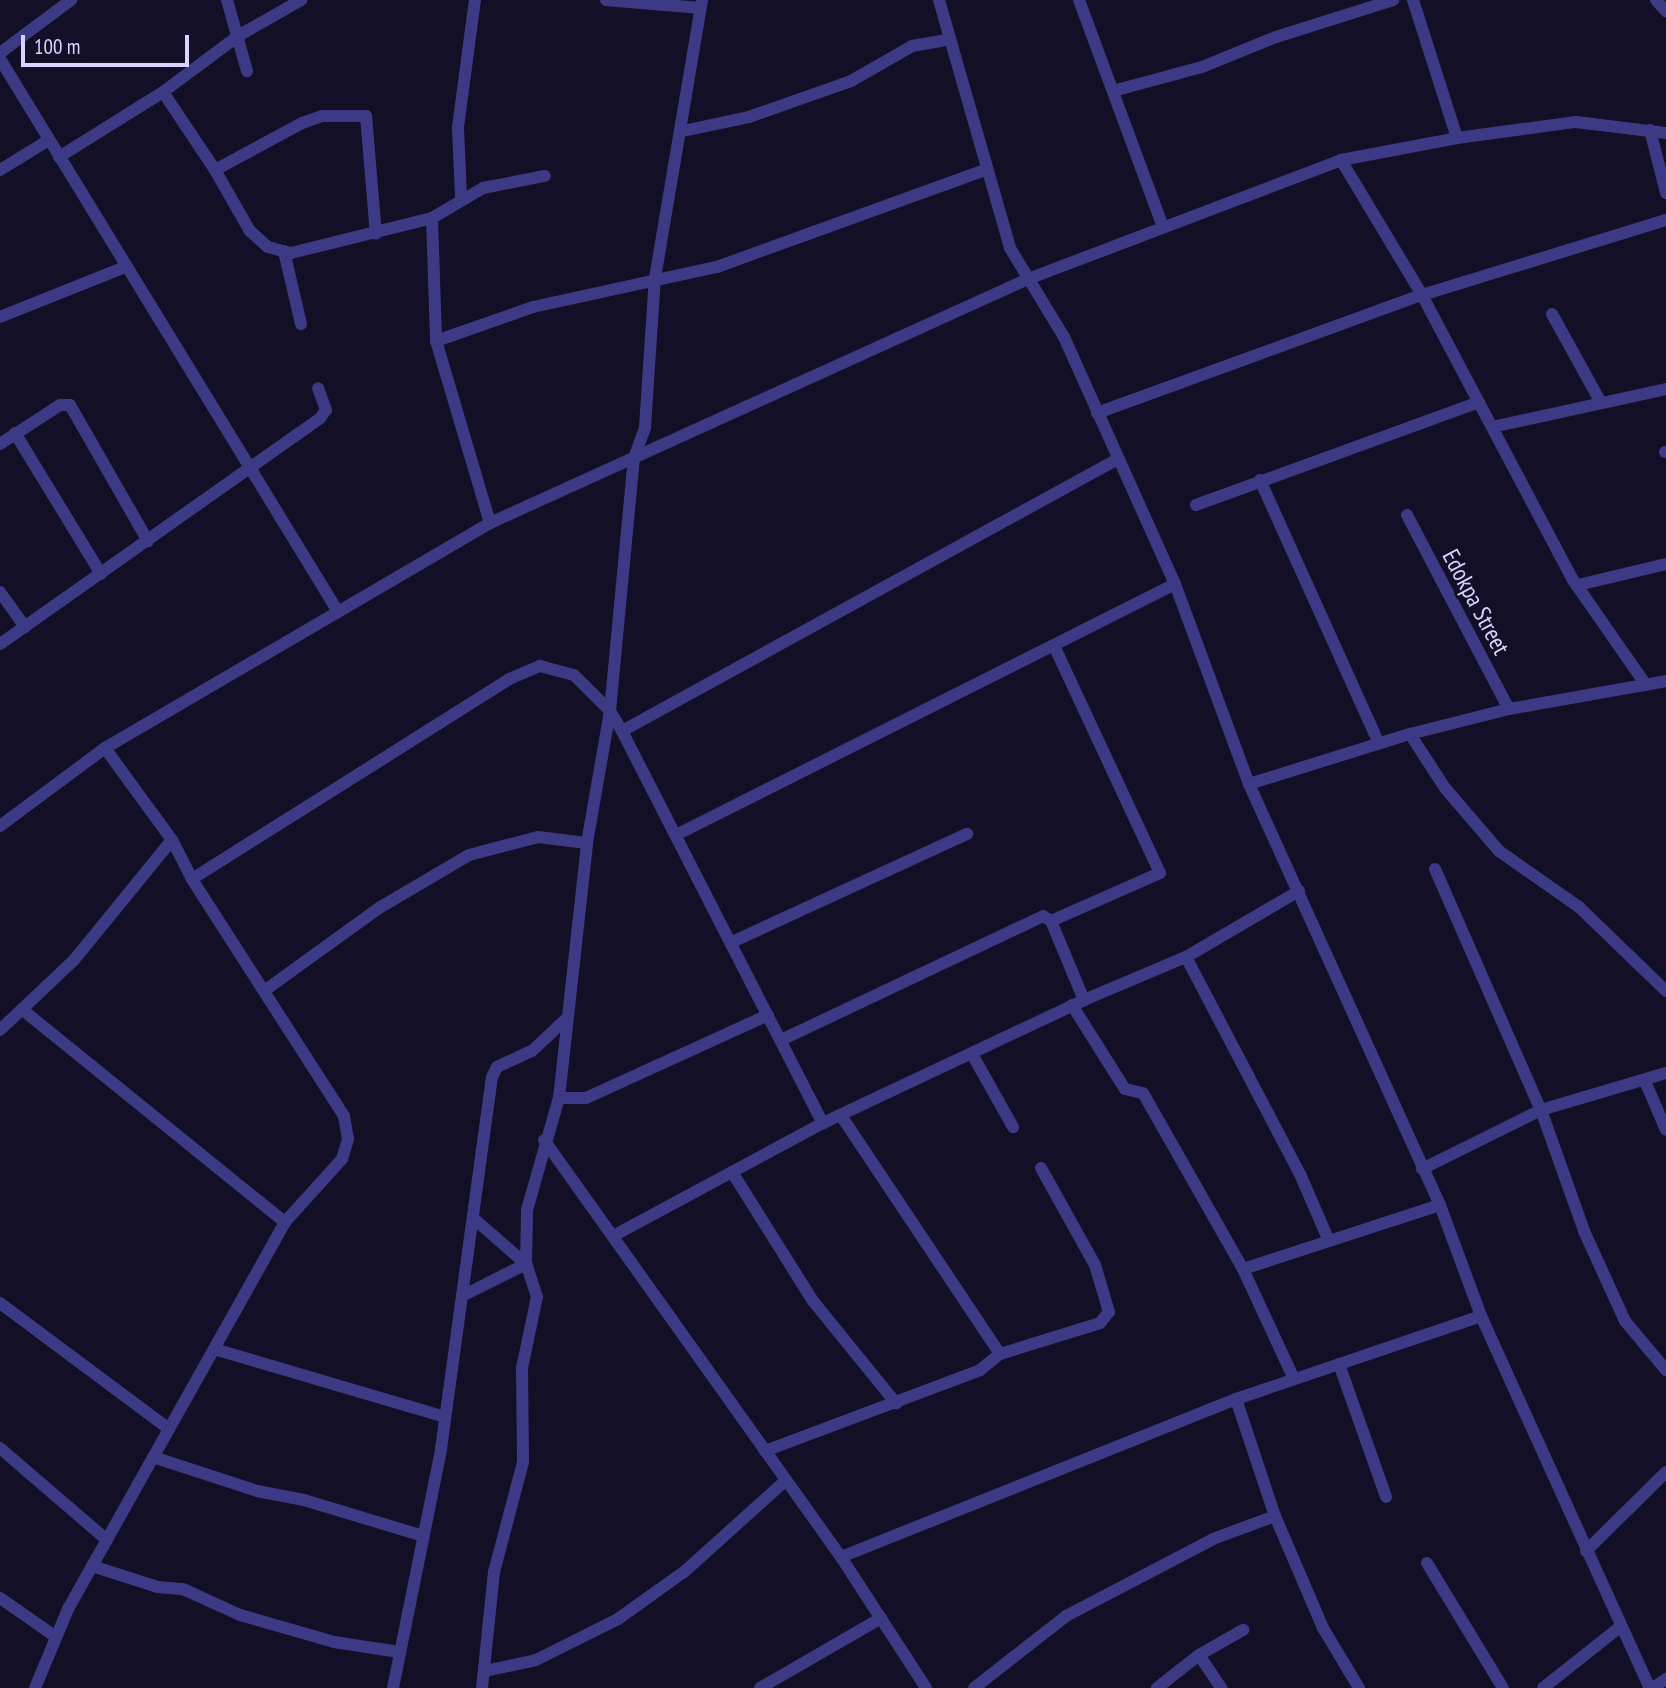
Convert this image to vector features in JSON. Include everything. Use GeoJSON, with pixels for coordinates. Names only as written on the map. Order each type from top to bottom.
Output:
{"type":"FeatureCollection","features":[{"type":"Feature","properties":{"kind":"street"},"geometry":{"type":"LineString","coordinates":[[0,53],[71,0]]}},
{"type":"Feature","properties":{"kind":"street"},"geometry":{"type":"LineString","coordinates":[[227,0],[247,71]]}},
{"type":"Feature","properties":{"kind":"street"},"geometry":{"type":"LineString","coordinates":[[59,157],[163,92],[238,36],[301,0]]}},
{"type":"Feature","properties":{"kind":"street"},"geometry":{"type":"LineString","coordinates":[[461,197],[458,127],[474,0]]}},
{"type":"Feature","properties":{"kind":"street"},"geometry":{"type":"LineString","coordinates":[[482,1688],[495,1572],[523,1462],[522,1368],[537,1297],[526,1264],[527,1210],[544,1140],[559,1098],[587,843],[610,711],[634,458],[645,427],[655,278],[683,131],[701,4],[606,0]]}},
{"type":"Feature","properties":{"kind":"street"},"geometry":{"type":"LineString","coordinates":[[939,0],[985,170],[1010,248],[1064,337],[1116,460],[1175,584],[1250,784],[1440,1205],[1481,1316],[1620,1627],[1651,1688],[1666,1679]]}},
{"type":"Feature","properties":{"kind":"street"},"geometry":{"type":"LineString","coordinates":[[1079,0],[1162,225]]}},
{"type":"Feature","properties":{"kind":"street"},"geometry":{"type":"LineString","coordinates":[[1113,91],[1202,66],[1276,37],[1393,0]]}},
{"type":"Feature","properties":{"kind":"street"},"geometry":{"type":"LineString","coordinates":[[1413,0],[1457,138]]}},
{"type":"Feature","properties":{"kind":"street"},"geometry":{"type":"LineString","coordinates":[[1656,0],[1666,11]]}},
{"type":"Feature","properties":{"kind":"street"},"geometry":{"type":"LineString","coordinates":[[683,131],[749,117],[851,80],[912,46],[950,39]]}},
{"type":"Feature","properties":{"kind":"street"},"geometry":{"type":"LineString","coordinates":[[0,60],[337,610]]}},
{"type":"Feature","properties":{"kind":"street"},"geometry":{"type":"LineString","coordinates":[[163,92],[215,170],[250,231],[268,247],[284,251],[376,234],[432,218],[461,197],[545,176]]}},
{"type":"Feature","properties":{"kind":"street"},"geometry":{"type":"LineString","coordinates":[[215,170],[302,123],[322,116],[366,116],[376,234]]}},
{"type":"Feature","properties":{"kind":"street"},"geometry":{"type":"LineString","coordinates":[[0,826],[105,748],[490,523],[1028,279],[1162,225],[1341,160],[1457,138],[1576,122],[1666,133]]}},
{"type":"Feature","properties":{"kind":"street"},"geometry":{"type":"LineString","coordinates":[[1650,130],[1666,193]]}},
{"type":"Feature","properties":{"kind":"street"},"geometry":{"type":"LineString","coordinates":[[0,170],[49,140]]}},
{"type":"Feature","properties":{"kind":"street"},"geometry":{"type":"LineString","coordinates":[[1341,160],[1422,295],[1578,585],[1646,685]]}},
{"type":"Feature","properties":{"kind":"street"},"geometry":{"type":"LineString","coordinates":[[436,341],[533,307],[655,278],[717,267],[985,170]]}},
{"type":"Feature","properties":{"kind":"street"},"geometry":{"type":"LineString","coordinates":[[432,218],[436,341],[490,523]]}},
{"type":"Feature","properties":{"kind":"street"},"geometry":{"type":"LineString","coordinates":[[1097,413],[1422,295],[1666,220]]}},
{"type":"Feature","properties":{"kind":"street"},"geometry":{"type":"LineString","coordinates":[[284,251],[301,324]]}},
{"type":"Feature","properties":{"kind":"street"},"geometry":{"type":"LineString","coordinates":[[0,317],[125,267]]}},
{"type":"Feature","properties":{"kind":"street"},"geometry":{"type":"LineString","coordinates":[[1552,314],[1601,401]]}},
{"type":"Feature","properties":{"kind":"street"},"geometry":{"type":"LineString","coordinates":[[0,644],[320,418],[326,410],[318,388]]}},
{"type":"Feature","properties":{"kind":"street"},"geometry":{"type":"LineString","coordinates":[[1492,427],[1601,401],[1666,389]]}},
{"type":"Feature","properties":{"kind":"street"},"geometry":{"type":"LineString","coordinates":[[1196,505],[1479,402]]}},
{"type":"Feature","properties":{"kind":"street"},"geometry":{"type":"LineString","coordinates":[[0,444],[60,405],[69,405],[148,541]]}},
{"type":"Feature","properties":{"kind":"street"},"geometry":{"type":"LineString","coordinates":[[15,433],[101,574]]}},
{"type":"Feature","properties":{"kind":"street"},"geometry":{"type":"LineString","coordinates":[[622,731],[1116,460]]}},
{"type":"Feature","properties":{"kind":"street"},"geometry":{"type":"LineString","coordinates":[[1260,480],[1379,743]]}},
{"type":"Feature","properties":{"kind":"street","name":"Edokpa Street"},"geometry":{"type":"LineString","coordinates":[[1407,515],[1509,709]]}},
{"type":"Feature","properties":{"kind":"street"},"geometry":{"type":"LineString","coordinates":[[1578,585],[1666,564]]}},
{"type":"Feature","properties":{"kind":"street"},"geometry":{"type":"LineString","coordinates":[[678,834],[1055,648],[1175,584]]}},
{"type":"Feature","properties":{"kind":"street"},"geometry":{"type":"LineString","coordinates":[[0,592],[25,627]]}},
{"type":"Feature","properties":{"kind":"street"},"geometry":{"type":"LineString","coordinates":[[1051,921],[1160,873],[1055,648]]}},
{"type":"Feature","properties":{"kind":"street"},"geometry":{"type":"LineString","coordinates":[[192,879],[509,679],[540,666],[574,675],[610,711],[622,731],[678,834],[823,1124]]}},
{"type":"Feature","properties":{"kind":"street"},"geometry":{"type":"LineString","coordinates":[[1250,784],[1410,734],[1509,709],[1666,681]]}},
{"type":"Feature","properties":{"kind":"street"},"geometry":{"type":"LineString","coordinates":[[1410,734],[1445,788],[1499,851],[1579,907],[1666,991]]}},
{"type":"Feature","properties":{"kind":"street"},"geometry":{"type":"LineString","coordinates":[[35,1688],[56,1637],[92,1566],[285,1222],[342,1159],[348,1139],[344,1116],[192,879],[172,840],[105,748]]}},
{"type":"Feature","properties":{"kind":"street"},"geometry":{"type":"LineString","coordinates":[[732,942],[967,834]]}},
{"type":"Feature","properties":{"kind":"street"},"geometry":{"type":"LineString","coordinates":[[264,991],[379,908],[469,855],[538,837],[587,843]]}},
{"type":"Feature","properties":{"kind":"street"},"geometry":{"type":"LineString","coordinates":[[0,1030],[24,1012],[74,960],[172,840]]}},
{"type":"Feature","properties":{"kind":"street"},"geometry":{"type":"LineString","coordinates":[[1435,869],[1541,1110],[1584,1231],[1625,1321],[1666,1370]]}},
{"type":"Feature","properties":{"kind":"street"},"geometry":{"type":"LineString","coordinates":[[613,1236],[823,1124],[1078,1003],[1186,957],[1299,891]]}},
{"type":"Feature","properties":{"kind":"street"},"geometry":{"type":"LineString","coordinates":[[780,1040],[1043,916],[1051,921],[1078,1003],[1125,1089],[1143,1093],[1243,1269],[1294,1379]]}},
{"type":"Feature","properties":{"kind":"street"},"geometry":{"type":"LineString","coordinates":[[1186,957],[1300,1174],[1329,1241]]}},
{"type":"Feature","properties":{"kind":"street"},"geometry":{"type":"LineString","coordinates":[[24,1012],[285,1222]]}},
{"type":"Feature","properties":{"kind":"street"},"geometry":{"type":"LineString","coordinates":[[559,1098],[586,1098],[768,1015]]}},
{"type":"Feature","properties":{"kind":"street"},"geometry":{"type":"LineString","coordinates":[[393,1688],[445,1417],[492,1077],[497,1067],[532,1051],[566,1019]]}},
{"type":"Feature","properties":{"kind":"street"},"geometry":{"type":"LineString","coordinates":[[972,1054],[1013,1127]]}},
{"type":"Feature","properties":{"kind":"street"},"geometry":{"type":"LineString","coordinates":[[1422,1169],[1541,1110],[1666,1073]]}},
{"type":"Feature","properties":{"kind":"street"},"geometry":{"type":"LineString","coordinates":[[1645,1081],[1666,1130]]}},
{"type":"Feature","properties":{"kind":"street"},"geometry":{"type":"LineString","coordinates":[[842,1117],[1000,1354]]}},
{"type":"Feature","properties":{"kind":"street"},"geometry":{"type":"LineString","coordinates":[[544,1140],[841,1556],[926,1688]]}},
{"type":"Feature","properties":{"kind":"street"},"geometry":{"type":"LineString","coordinates":[[765,1451],[980,1370],[1000,1354],[1100,1323],[1109,1312],[1095,1265],[1041,1168]]}},
{"type":"Feature","properties":{"kind":"street"},"geometry":{"type":"LineString","coordinates":[[732,1172],[813,1301],[896,1402]]}},
{"type":"Feature","properties":{"kind":"street"},"geometry":{"type":"LineString","coordinates":[[1243,1269],[1440,1205]]}},
{"type":"Feature","properties":{"kind":"street"},"geometry":{"type":"LineString","coordinates":[[472,1218],[526,1264]]}},
{"type":"Feature","properties":{"kind":"street"},"geometry":{"type":"LineString","coordinates":[[462,1296],[526,1264]]}},
{"type":"Feature","properties":{"kind":"street"},"geometry":{"type":"LineString","coordinates":[[0,1303],[169,1429]]}},
{"type":"Feature","properties":{"kind":"street"},"geometry":{"type":"LineString","coordinates":[[841,1556],[1236,1399],[1481,1316]]}},
{"type":"Feature","properties":{"kind":"street"},"geometry":{"type":"LineString","coordinates":[[214,1349],[445,1417]]}},
{"type":"Feature","properties":{"kind":"street"},"geometry":{"type":"LineString","coordinates":[[1339,1364],[1386,1497]]}},
{"type":"Feature","properties":{"kind":"street"},"geometry":{"type":"LineString","coordinates":[[1236,1399],[1275,1516],[1323,1628],[1359,1688]]}},
{"type":"Feature","properties":{"kind":"street"},"geometry":{"type":"LineString","coordinates":[[0,1448],[107,1540]]}},
{"type":"Feature","properties":{"kind":"street"},"geometry":{"type":"LineString","coordinates":[[153,1457],[257,1491],[304,1500],[423,1536]]}},
{"type":"Feature","properties":{"kind":"street"},"geometry":{"type":"LineString","coordinates":[[1586,1551],[1666,1472]]}},
{"type":"Feature","properties":{"kind":"street"},"geometry":{"type":"LineString","coordinates":[[485,1671],[536,1660],[618,1619],[684,1572],[786,1480]]}},
{"type":"Feature","properties":{"kind":"street"},"geometry":{"type":"LineString","coordinates":[[974,1688],[1066,1616],[1213,1539],[1275,1516]]}},
{"type":"Feature","properties":{"kind":"street"},"geometry":{"type":"LineString","coordinates":[[1427,1563],[1503,1688]]}},
{"type":"Feature","properties":{"kind":"street"},"geometry":{"type":"LineString","coordinates":[[92,1566],[158,1587],[183,1589],[240,1615],[334,1642],[399,1652]]}},
{"type":"Feature","properties":{"kind":"street"},"geometry":{"type":"LineString","coordinates":[[0,1598],[56,1637]]}},
{"type":"Feature","properties":{"kind":"street"},"geometry":{"type":"LineString","coordinates":[[760,1688],[881,1618]]}},
{"type":"Feature","properties":{"kind":"street"},"geometry":{"type":"LineString","coordinates":[[1543,1688],[1620,1627]]}},
{"type":"Feature","properties":{"kind":"street"},"geometry":{"type":"LineString","coordinates":[[1157,1688],[1199,1655],[1243,1630]]}},
{"type":"Feature","properties":{"kind":"street"},"geometry":{"type":"LineString","coordinates":[[1199,1655],[1221,1688]]}}]}
